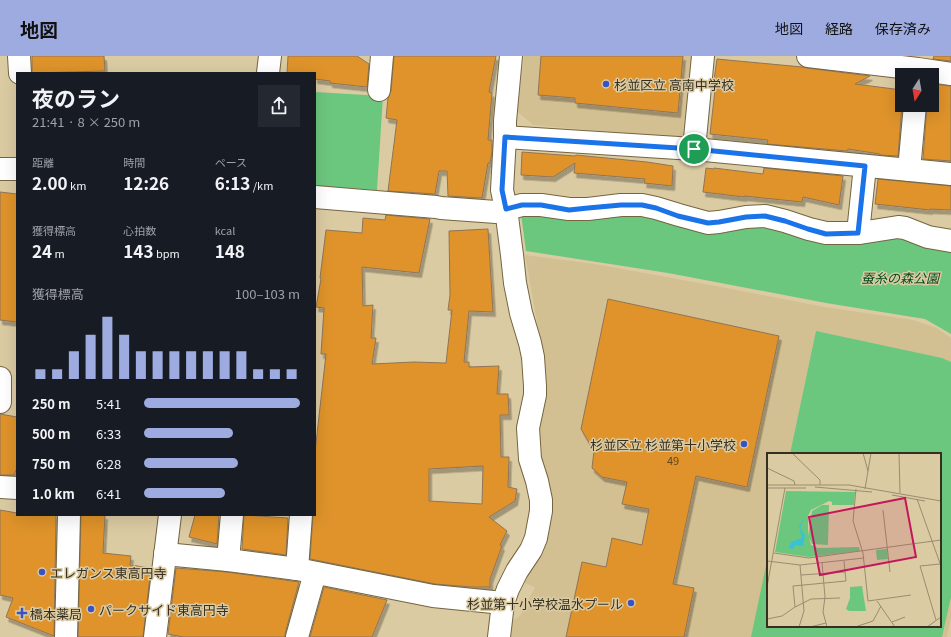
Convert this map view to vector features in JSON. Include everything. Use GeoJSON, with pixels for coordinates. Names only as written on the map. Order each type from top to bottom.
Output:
{"type":"FeatureCollection","features":[{"type":"Feature","properties":{"kind":"street"},"geometry":{"type":"LineString","coordinates":[[19,56],[20,72]]}},
{"type":"Feature","properties":{"kind":"street"},"geometry":{"type":"LineString","coordinates":[[268,72],[270,56]]}},
{"type":"Feature","properties":{"kind":"street"},"geometry":{"type":"LineString","coordinates":[[379,90],[382,56]]}},
{"type":"Feature","properties":{"kind":"street"},"geometry":{"type":"LineString","coordinates":[[499,637],[503,604],[508,589],[531,550],[536,538],[542,510],[537,481],[530,459],[528,428],[536,386],[533,357],[521,313],[515,282],[506,209],[502,190],[505,137],[504,121],[511,56]]}},
{"type":"Feature","properties":{"kind":"street"},"geometry":{"type":"LineString","coordinates":[[694,149],[703,56]]}},
{"type":"Feature","properties":{"kind":"street"},"geometry":{"type":"LineString","coordinates":[[808,56],[918,66],[951,74]]}},
{"type":"Feature","properties":{"kind":"street"},"geometry":{"type":"LineString","coordinates":[[909,170],[914,112]]}},
{"type":"Feature","properties":{"kind":"street"},"geometry":{"type":"LineString","coordinates":[[505,137],[694,149],[951,174]]}},
{"type":"Feature","properties":{"kind":"street"},"geometry":{"type":"LineString","coordinates":[[858,233],[865,166]]}},
{"type":"Feature","properties":{"kind":"street"},"geometry":{"type":"LineString","coordinates":[[0,169],[16,169]]}},
{"type":"Feature","properties":{"kind":"street"},"geometry":{"type":"LineString","coordinates":[[316,197],[496,212],[522,205],[541,205],[569,210],[621,205],[642,205],[708,223],[746,217],[765,216],[826,234],[858,233],[898,227],[906,228],[928,237],[951,241]]}},
{"type":"Feature","properties":{"kind":"street"},"geometry":{"type":"LineString","coordinates":[[0,378],[0,402],[16,404]]}},
{"type":"Feature","properties":{"kind":"street"},"geometry":{"type":"LineString","coordinates":[[0,487],[16,488]]}},
{"type":"Feature","properties":{"kind":"street"},"geometry":{"type":"LineString","coordinates":[[66,637],[69,516]]}},
{"type":"Feature","properties":{"kind":"street"},"geometry":{"type":"LineString","coordinates":[[155,637],[170,516]]}},
{"type":"Feature","properties":{"kind":"street"},"geometry":{"type":"LineString","coordinates":[[228,560],[232,516]]}},
{"type":"Feature","properties":{"kind":"street"},"geometry":{"type":"LineString","coordinates":[[297,637],[306,571],[301,516]]}},
{"type":"Feature","properties":{"kind":"street"},"geometry":{"type":"LineString","coordinates":[[165,554],[228,560],[306,571],[433,596],[503,604]]}},
{"type":"Feature","properties":{"kind":"shaded area","name":"杉並区立 高南中学校"},"geometry":{"type":"Polygon","coordinates":[[[524,56],[694,56],[689,131],[676,138],[533,125],[517,111],[524,56]]]}},
{"type":"Feature","properties":{"kind":"shaded area","name":"杉並区立 杉並第十小学校"},"geometry":{"type":"Polygon","coordinates":[[[525,255],[595,264],[825,307],[913,320],[937,328],[951,338],[951,618],[947,637],[506,637],[509,622],[520,616],[535,587],[525,583],[524,574],[539,454],[539,414],[545,366],[525,255]]]}},
{"type":"Feature","properties":{"kind":"green space"},"geometry":{"type":"Polygon","coordinates":[[[316,92],[383,96],[377,190],[316,186],[316,92]]]}},
{"type":"Feature","properties":{"kind":"green space","name":"蚕糸の森公園"},"geometry":{"type":"Polygon","coordinates":[[[631,211],[896,238],[951,249],[951,334],[925,319],[826,303],[668,273],[526,251],[521,214],[631,211]]]}},
{"type":"Feature","properties":{"kind":"green space"},"geometry":{"type":"Polygon","coordinates":[[[816,331],[942,358],[951,362],[951,597],[942,637],[751,637],[767,561],[767,627],[941,627],[941,453],[790,453],[816,331]]]}},
{"type":"Feature","properties":{"kind":"building"},"geometry":{"type":"Polygon","coordinates":[[[32,56],[104,56],[105,71],[32,72],[32,56]]]}},
{"type":"Feature","properties":{"kind":"building"},"geometry":{"type":"Polygon","coordinates":[[[288,56],[357,56],[369,64],[367,87],[330,83],[330,81],[316,79],[316,72],[287,72],[288,56]]]}},
{"type":"Feature","properties":{"kind":"building"},"geometry":{"type":"Polygon","coordinates":[[[394,56],[496,56],[489,92],[492,93],[488,140],[492,140],[492,152],[490,163],[488,163],[482,198],[448,196],[447,171],[439,171],[435,194],[388,191],[397,120],[386,118],[388,98],[391,91],[394,56]]]}},
{"type":"Feature","properties":{"kind":"building"},"geometry":{"type":"Polygon","coordinates":[[[541,56],[683,56],[678,113],[575,103],[575,98],[538,95],[541,56]]]}},
{"type":"Feature","properties":{"kind":"building"},"geometry":{"type":"Polygon","coordinates":[[[934,56],[951,56],[951,61],[933,59],[934,56]]]}},
{"type":"Feature","properties":{"kind":"building"},"geometry":{"type":"Polygon","coordinates":[[[717,59],[802,67],[870,76],[855,84],[895,89],[895,112],[901,112],[898,156],[880,155],[848,149],[847,151],[767,144],[768,140],[710,134],[716,81],[714,80],[717,59]]]}},
{"type":"Feature","properties":{"kind":"building"},"geometry":{"type":"Polygon","coordinates":[[[939,85],[951,86],[951,161],[923,159],[926,112],[939,112],[939,85]]]}},
{"type":"Feature","properties":{"kind":"building"},"geometry":{"type":"Polygon","coordinates":[[[522,152],[576,155],[673,166],[672,186],[644,183],[645,179],[574,173],[575,163],[553,177],[521,175],[522,152]]]}},
{"type":"Feature","properties":{"kind":"building"},"geometry":{"type":"Polygon","coordinates":[[[706,168],[763,174],[764,168],[843,176],[839,205],[803,197],[802,202],[703,192],[706,168]]]}},
{"type":"Feature","properties":{"kind":"building"},"geometry":{"type":"Polygon","coordinates":[[[878,179],[951,186],[951,210],[930,210],[875,204],[878,179]]]}},
{"type":"Feature","properties":{"kind":"building"},"geometry":{"type":"Polygon","coordinates":[[[0,192],[16,194],[16,322],[0,320],[0,192]]]}},
{"type":"Feature","properties":{"kind":"building"},"geometry":{"type":"Polygon","coordinates":[[[386,215],[430,219],[419,273],[362,267],[363,306],[373,305],[371,338],[376,338],[372,364],[414,362],[446,363],[452,310],[448,310],[450,295],[449,231],[488,229],[493,312],[469,311],[464,362],[469,362],[469,367],[499,366],[497,394],[508,394],[509,415],[500,415],[501,457],[509,457],[508,487],[517,489],[515,501],[489,517],[507,531],[500,545],[502,546],[490,579],[490,587],[435,584],[310,559],[313,516],[316,516],[316,443],[326,354],[321,354],[324,308],[316,307],[321,279],[326,230],[362,233],[363,218],[385,220],[386,215]],[[483,466],[429,469],[429,501],[482,504],[483,466]]]}},
{"type":"Feature","properties":{"kind":"building"},"geometry":{"type":"Polygon","coordinates":[[[608,299],[779,336],[747,487],[696,476],[673,584],[694,588],[684,637],[566,637],[582,562],[606,567],[612,538],[642,545],[649,509],[622,504],[627,482],[602,477],[592,468],[594,451],[581,429],[608,299]]]}},
{"type":"Feature","properties":{"kind":"building"},"geometry":{"type":"Polygon","coordinates":[[[0,414],[16,417],[16,470],[14,475],[0,475],[0,414]]]}},
{"type":"Feature","properties":{"kind":"building"},"geometry":{"type":"Polygon","coordinates":[[[0,510],[16,513],[16,516],[56,516],[54,636],[6,617],[13,598],[0,595],[0,510]]]}},
{"type":"Feature","properties":{"kind":"building"},"geometry":{"type":"Polygon","coordinates":[[[81,516],[105,516],[103,553],[131,556],[130,565],[151,568],[143,637],[78,637],[81,516]]]}},
{"type":"Feature","properties":{"kind":"building"},"geometry":{"type":"Polygon","coordinates":[[[195,516],[219,516],[217,544],[189,537],[195,516]]]}},
{"type":"Feature","properties":{"kind":"building"},"geometry":{"type":"Polygon","coordinates":[[[244,516],[288,518],[286,555],[242,549],[244,516]]]}},
{"type":"Feature","properties":{"kind":"building"},"geometry":{"type":"Polygon","coordinates":[[[176,568],[227,572],[299,582],[285,637],[183,637],[168,634],[176,568]]]}},
{"type":"Feature","properties":{"kind":"building"},"geometry":{"type":"Polygon","coordinates":[[[324,587],[387,600],[372,637],[310,637],[324,587]]]}},
{"type":"Feature","properties":{"kind":"place","name":"杉並区立 高南中学校"},"geometry":{"type":"Point","coordinates":[606,84]}},
{"type":"Feature","properties":{"kind":"place","name":"杉並区立 杉並第十小学校"},"geometry":{"type":"Point","coordinates":[744,444]}},
{"type":"Feature","properties":{"kind":"place","name":"エレガンス東高円寺"},"geometry":{"type":"Point","coordinates":[42,572]}},
{"type":"Feature","properties":{"kind":"place","name":"杉並第十小学校温水プール"},"geometry":{"type":"Point","coordinates":[631,603]}},
{"type":"Feature","properties":{"kind":"place","name":"パークサイド東高円寺"},"geometry":{"type":"Point","coordinates":[91,609]}},
{"type":"Feature","properties":{"kind":"place","name":"橋本薬局"},"geometry":{"type":"Point","coordinates":[22,613]}},
{"type":"Feature","properties":{"kind":"route"},"geometry":{"type":"LineString","coordinates":[[505,137],[694,149],[865,166],[858,233],[826,234],[797,224],[765,216],[746,217],[708,223],[642,205],[621,205],[569,210],[541,205],[522,205],[506,209],[502,190],[505,137]]}}]}
